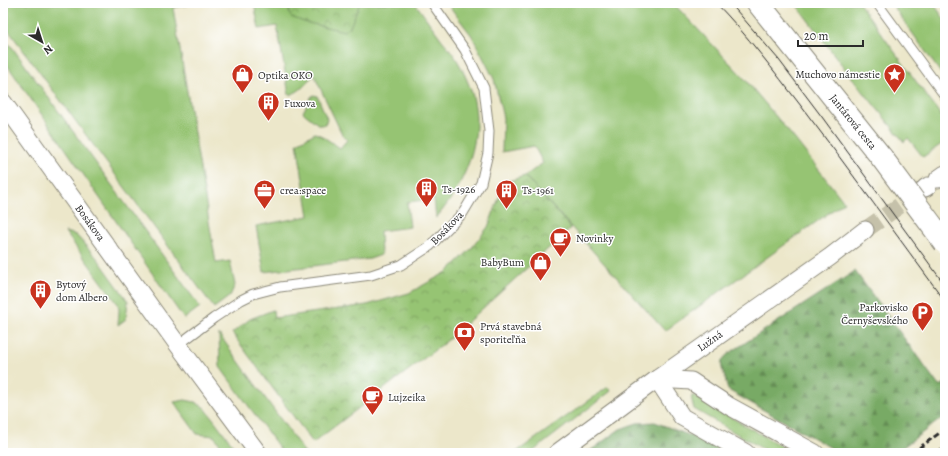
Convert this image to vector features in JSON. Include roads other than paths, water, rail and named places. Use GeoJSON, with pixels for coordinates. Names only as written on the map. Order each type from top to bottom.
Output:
{"type":"FeatureCollection","features":[{"type":"Feature","properties":{"kind":"street","name":"Jantárová cesta"},"geometry":{"type":"LineString","coordinates":[[758,3],[882,158],[945,244]]}},
{"type":"Feature","properties":{"kind":"street","name":"Bosákova"},"geometry":{"type":"LineString","coordinates":[[3,102],[258,453]]}},
{"type":"Feature","properties":{"kind":"street","name":"Lužná"},"geometry":{"type":"LineString","coordinates":[[557,453],[656,379],[830,257],[865,230]]}},
{"type":"Feature","properties":{"kind":"street"},"geometry":{"type":"LineString","coordinates":[[656,379],[682,418],[746,453]]}},
{"type":"Feature","properties":{"kind":"street"},"geometry":{"type":"LineString","coordinates":[[656,379],[691,382],[729,406],[815,453]]}},
{"type":"Feature","properties":{"kind":"lane","name":"Bosákova"},"geometry":{"type":"LineString","coordinates":[[178,344],[241,300],[253,294],[280,287],[371,275],[401,265],[430,246],[463,213],[481,183],[488,153],[489,131],[484,88],[465,50],[432,3]]}},
{"type":"Feature","properties":{"kind":"lane"},"geometry":{"type":"LineString","coordinates":[[877,3],[945,96]]}},
{"type":"Feature","properties":{"kind":"tunnel"},"geometry":{"type":"LineString","coordinates":[[865,230],[922,190]]}},
{"type":"Feature","properties":{"kind":"tram line"},"geometry":{"type":"LineString","coordinates":[[716,3],[749,40],[801,106],[945,301]]}},
{"type":"Feature","properties":{"kind":"tram line"},"geometry":{"type":"LineString","coordinates":[[730,3],[779,60],[945,285]]}},
{"type":"Feature","properties":{"kind":"railway"},"geometry":{"type":"LineString","coordinates":[[912,453],[945,429]]}},
{"type":"Feature","properties":{"kind":"railway"},"geometry":{"type":"LineString","coordinates":[[936,453],[945,447]]}},
{"type":"Feature","properties":{"kind":"place","name":"Optika OKO"},"geometry":{"type":"Point","coordinates":[243,94]}},
{"type":"Feature","properties":{"kind":"place","name":"Muchovo námestie"},"geometry":{"type":"Point","coordinates":[895,94]}},
{"type":"Feature","properties":{"kind":"place","name":"Fuxova"},"geometry":{"type":"Point","coordinates":[268,122]}},
{"type":"Feature","properties":{"kind":"place","name":"Ts-1926"},"geometry":{"type":"Point","coordinates":[426,208]}},
{"type":"Feature","properties":{"kind":"place","name":"crea:space"},"geometry":{"type":"Point","coordinates":[264,210]}},
{"type":"Feature","properties":{"kind":"place","name":"Ts-1961"},"geometry":{"type":"Point","coordinates":[506,210]}},
{"type":"Feature","properties":{"kind":"place","name":"Novinky"},"geometry":{"type":"Point","coordinates":[561,258]}},
{"type":"Feature","properties":{"kind":"place","name":"BabyBum"},"geometry":{"type":"Point","coordinates":[540,282]}},
{"type":"Feature","properties":{"kind":"place","name":"Bytový dom Albero"},"geometry":{"type":"Point","coordinates":[40,310]}},
{"type":"Feature","properties":{"kind":"place","name":"Parkovisko Černyševského"},"geometry":{"type":"Point","coordinates":[923,332]}},
{"type":"Feature","properties":{"kind":"place","name":"Prvá stavebná sporiteľňa"},"geometry":{"type":"Point","coordinates":[465,352]}},
{"type":"Feature","properties":{"kind":"place","name":"Lujzeika"},"geometry":{"type":"Point","coordinates":[372,416]}}]}
